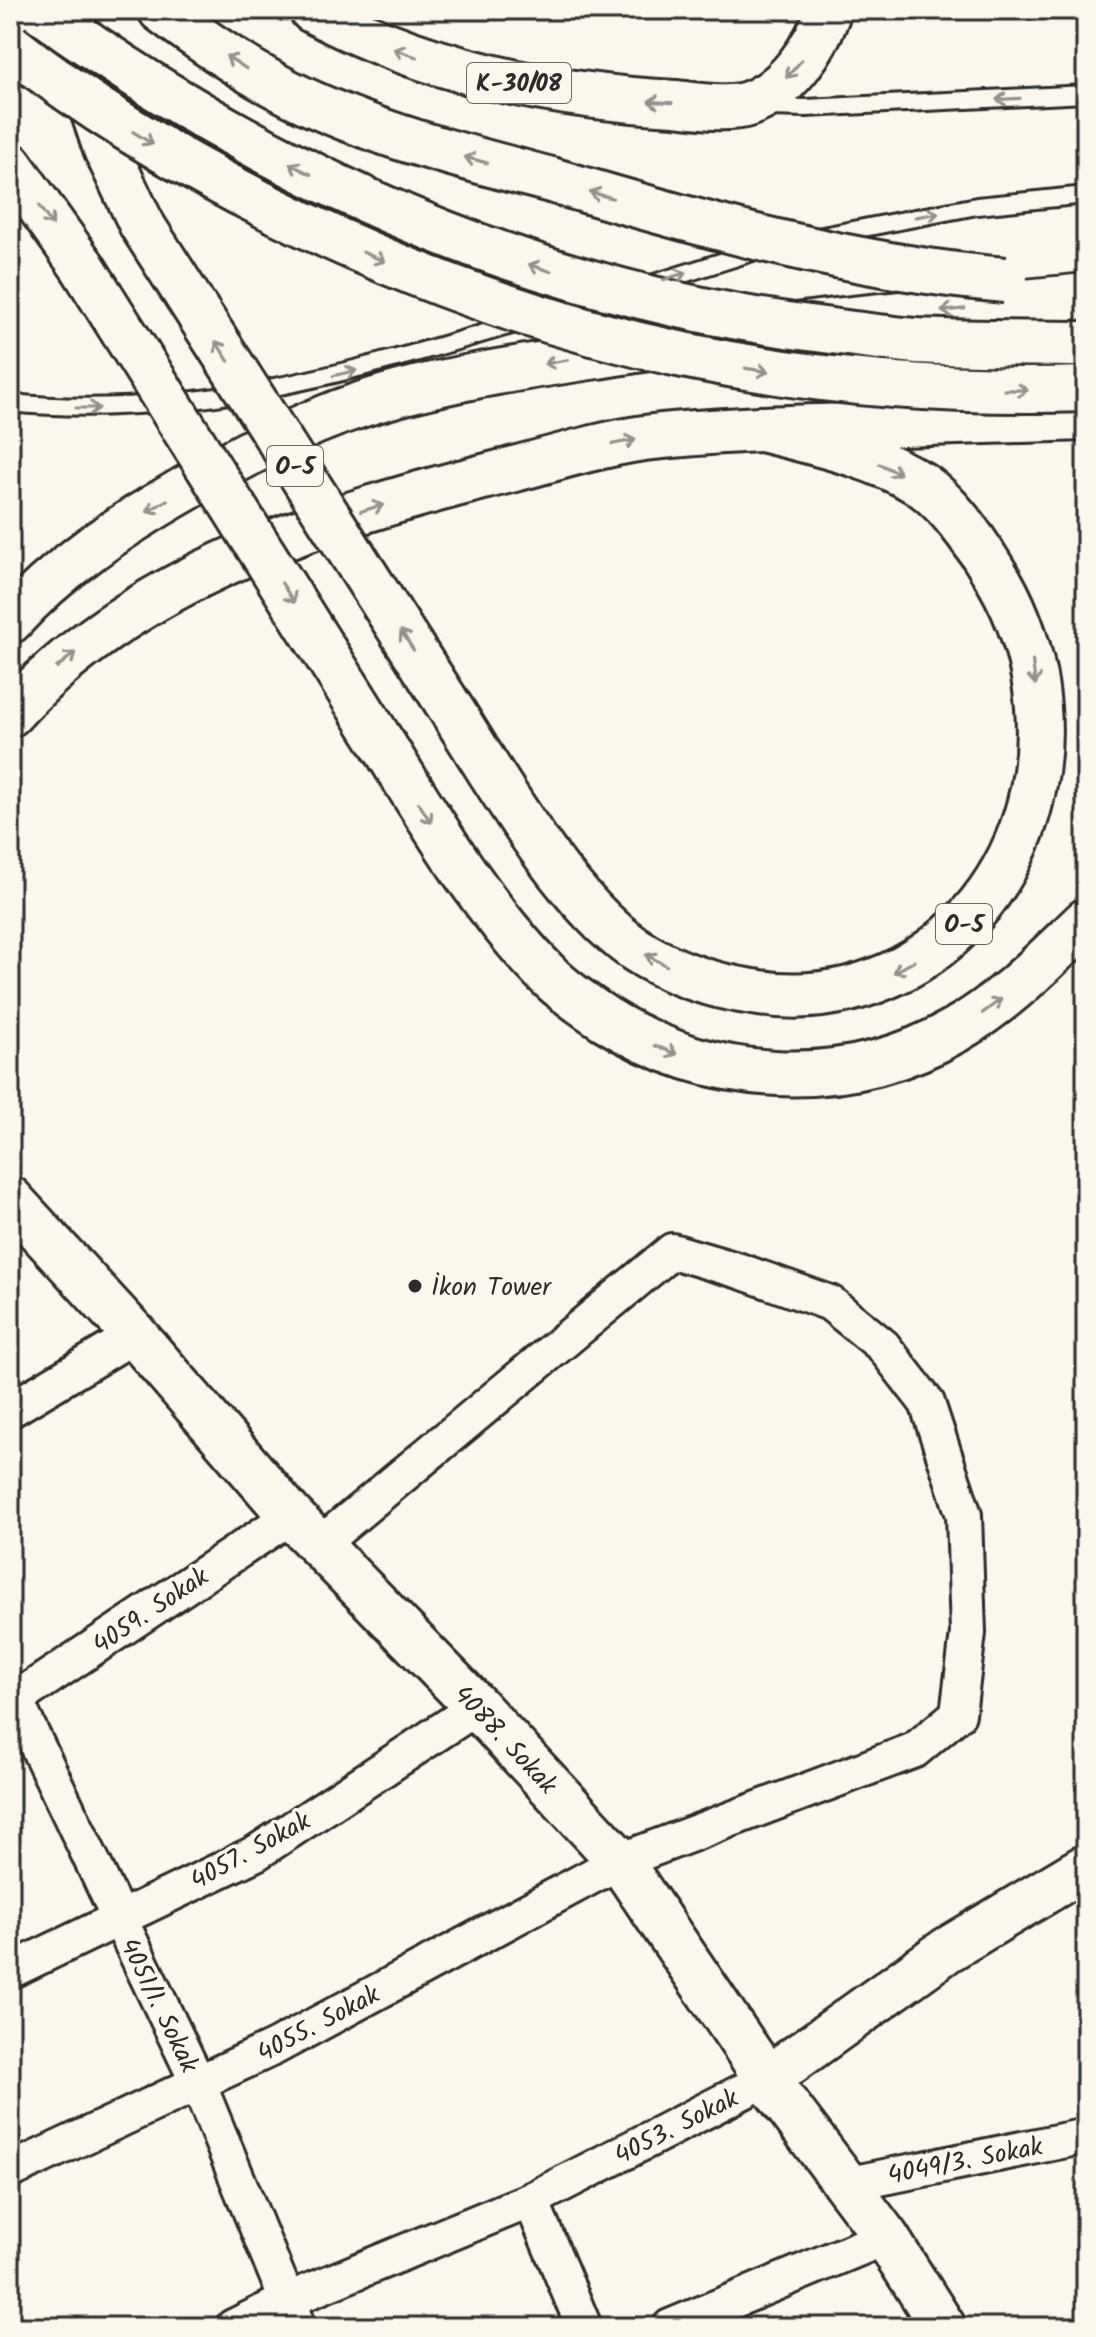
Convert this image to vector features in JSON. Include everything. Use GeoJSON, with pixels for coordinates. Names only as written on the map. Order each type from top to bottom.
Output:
{"type":"FeatureCollection","features":[{"type":"Feature","properties":{"kind":"main road"},"geometry":{"type":"LineString","coordinates":[[40,10],[111,61],[285,162],[382,209],[472,246],[555,273],[669,303],[787,326],[915,341],[1086,344]]}},
{"type":"Feature","properties":{"kind":"main road","name":"O-5"},"geometry":{"type":"LineString","coordinates":[[59,10],[101,134],[142,225],[531,833],[578,894],[634,948],[683,974],[712,984],[770,995],[827,994],[854,989],[887,977],[927,954],[965,923],[985,899],[1015,849],[1027,817],[1035,782],[1038,738],[1035,682],[1032,657],[1005,588],[962,527],[922,485],[891,468],[859,456],[762,429]]}},
{"type":"Feature","properties":{"kind":"main road"},"geometry":{"type":"LineString","coordinates":[[161,10],[246,68],[306,101],[395,136],[747,235],[849,258],[921,272],[1086,284]]}},
{"type":"Feature","properties":{"kind":"main road","name":"K-30/08"},"geometry":{"type":"LineString","coordinates":[[312,10],[386,46],[497,80],[624,100],[738,107]]}},
{"type":"Feature","properties":{"kind":"main road"},"geometry":{"type":"LineString","coordinates":[[738,107],[764,95],[789,75],[817,39],[829,10]]}},
{"type":"Feature","properties":{"kind":"main road"},"geometry":{"type":"LineString","coordinates":[[10,46],[147,140],[236,190],[380,260],[508,309],[657,351],[808,377],[918,389],[1086,389]]}},
{"type":"Feature","properties":{"kind":"main road"},"geometry":{"type":"LineString","coordinates":[[10,165],[82,266],[439,836],[468,877],[553,980],[577,1000],[642,1040],[708,1064],[762,1072],[811,1074],[841,1071],[913,1050],[953,1032],[994,1006],[1086,921]]}},
{"type":"Feature","properties":{"kind":"main road"},"geometry":{"type":"LineString","coordinates":[[10,621],[81,556],[163,502],[248,452],[292,431],[363,404],[479,376],[597,355],[829,322],[1086,296]]}},
{"type":"Feature","properties":{"kind":"main road"},"geometry":{"type":"LineString","coordinates":[[10,714],[55,669],[106,630],[153,601],[267,544],[366,509],[590,449],[643,439],[762,429],[1086,418]]}},
{"type":"Feature","properties":{"kind":"main road","name":"4088. Sokak"},"geometry":{"type":"LineString","coordinates":[[10,1199],[135,1335],[305,1530],[477,1707],[620,1861],[767,2079],[886,2237],[943,2327]]}},
{"type":"Feature","properties":{"kind":"main road","name":"4053. Sokak"},"geometry":{"type":"LineString","coordinates":[[767,2079],[947,1950],[1086,1867]]}},
{"type":"Feature","properties":{"kind":"street","name":"4059. Sokak"},"geometry":{"type":"LineString","coordinates":[[12,1697],[305,1530],[672,1251],[830,1303],[883,1346],[927,1403],[964,1515],[968,1633],[958,1714],[915,1750],[620,1861]]}},
{"type":"Feature","properties":{"kind":"street"},"geometry":{"type":"LineString","coordinates":[[10,1410],[135,1335]]}},
{"type":"Feature","properties":{"kind":"street","name":"4051/1. Sokak"},"geometry":{"type":"LineString","coordinates":[[12,1697],[198,2083],[293,2314]]}},
{"type":"Feature","properties":{"kind":"street","name":"4057. Sokak"},"geometry":{"type":"LineString","coordinates":[[10,1971],[256,1853],[477,1707]]}},
{"type":"Feature","properties":{"kind":"street","name":"4055. Sokak"},"geometry":{"type":"LineString","coordinates":[[10,2171],[275,2047],[620,1861]]}},
{"type":"Feature","properties":{"kind":"street","name":"4053. Sokak"},"geometry":{"type":"LineString","coordinates":[[233,2327],[293,2314],[531,2200],[767,2079]]}},
{"type":"Feature","properties":{"kind":"street","name":"4049/3. Sokak"},"geometry":{"type":"LineString","coordinates":[[845,2185],[1086,2136]]}},
{"type":"Feature","properties":{"kind":"street"},"geometry":{"type":"LineString","coordinates":[[531,2200],[584,2327]]}},
{"type":"Feature","properties":{"kind":"street"},"geometry":{"type":"LineString","coordinates":[[670,2327],[886,2237]]}},
{"type":"Feature","properties":{"kind":"lane","name":"K-30/08"},"geometry":{"type":"LineString","coordinates":[[738,107],[806,108],[1086,94]]}},
{"type":"Feature","properties":{"kind":"lane"},"geometry":{"type":"LineString","coordinates":[[598,299],[761,249],[849,230],[977,206],[1086,195]]}},
{"type":"Feature","properties":{"kind":"lane"},"geometry":{"type":"LineString","coordinates":[[10,403],[60,408],[126,408],[207,401],[375,366],[568,308]]}},
{"type":"Feature","properties":{"kind":"place","name":"İkon Tower"},"geometry":{"type":"Point","coordinates":[415,1286]}}]}
